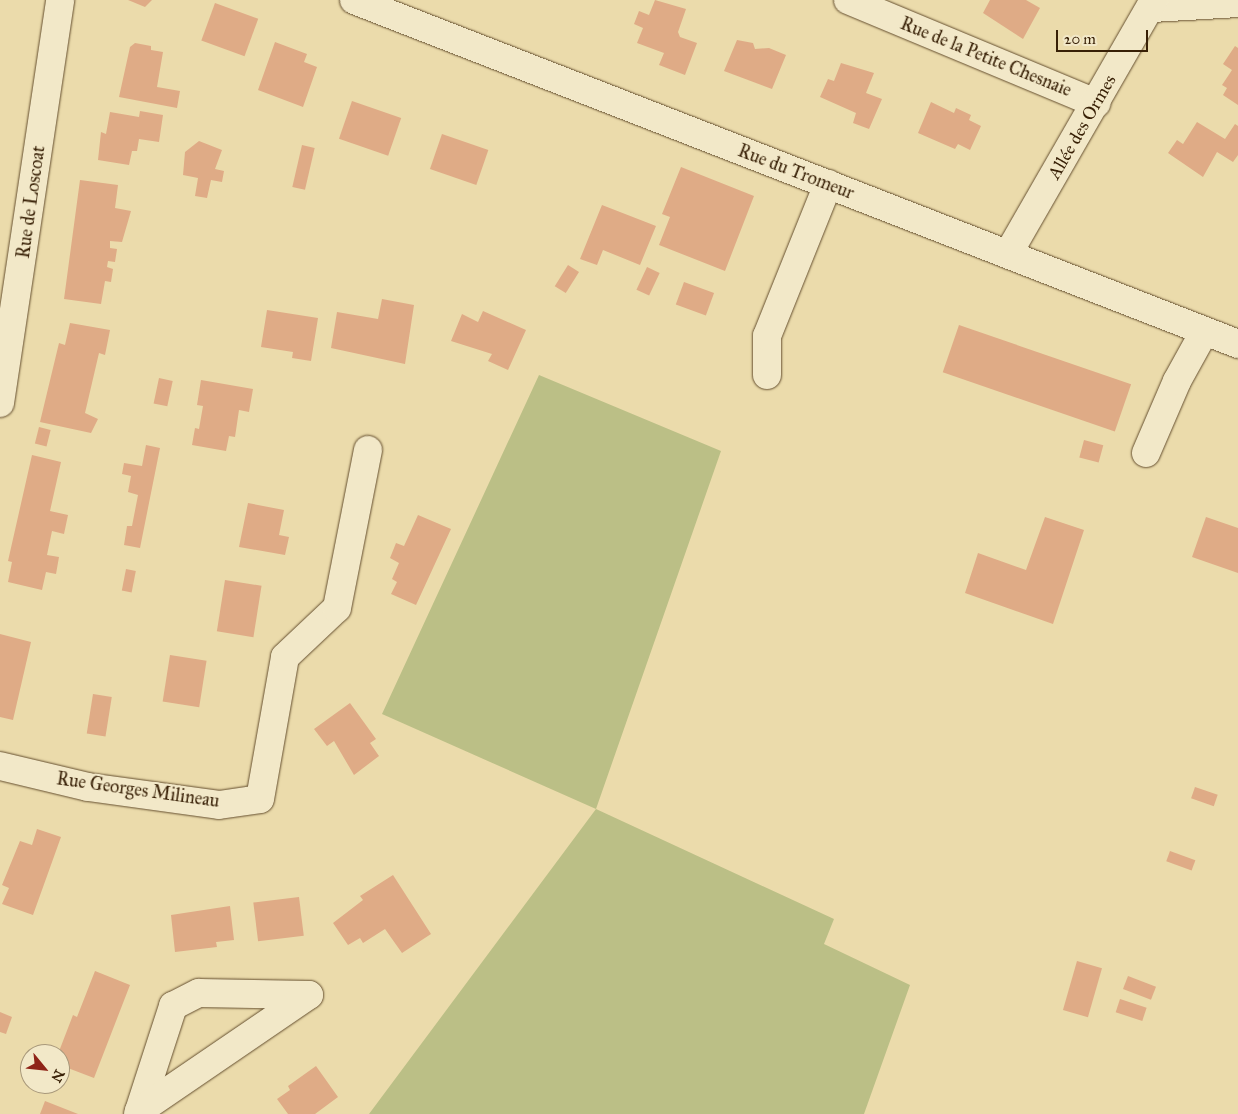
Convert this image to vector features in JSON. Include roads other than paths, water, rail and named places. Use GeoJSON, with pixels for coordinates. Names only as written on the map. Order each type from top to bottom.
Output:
{"type":"FeatureCollection","features":[{"type":"Feature","properties":{"kind":"street","name":"Rue de Loscoat"},"geometry":{"type":"LineString","coordinates":[[0,403],[60,0]]}},
{"type":"Feature","properties":{"kind":"street","name":"Rue du Tromeur"},"geometry":{"type":"LineString","coordinates":[[354,0],[1238,344]]}},
{"type":"Feature","properties":{"kind":"street","name":"Rue de la Petite Chesnaie"},"geometry":{"type":"LineString","coordinates":[[848,0],[1096,102]]}},
{"type":"Feature","properties":{"kind":"street"},"geometry":{"type":"LineString","coordinates":[[1153,4],[1238,3]]}},
{"type":"Feature","properties":{"kind":"street","name":"Allée des Ormes"},"geometry":{"type":"LineString","coordinates":[[1008,254],[1153,4]]}},
{"type":"Feature","properties":{"kind":"street"},"geometry":{"type":"LineString","coordinates":[[767,375],[767,336],[828,184]]}},
{"type":"Feature","properties":{"kind":"street"},"geometry":{"type":"LineString","coordinates":[[1146,453],[1177,381],[1204,332]]}},
{"type":"Feature","properties":{"kind":"street","name":"Rue Georges Milineau"},"geometry":{"type":"LineString","coordinates":[[0,766],[88,786],[219,805],[260,799],[285,657],[337,608],[368,450]]}},
{"type":"Feature","properties":{"kind":"street"},"geometry":{"type":"LineString","coordinates":[[199,993],[309,995],[180,1084],[139,1113],[173,1006],[199,993]]}}]}
